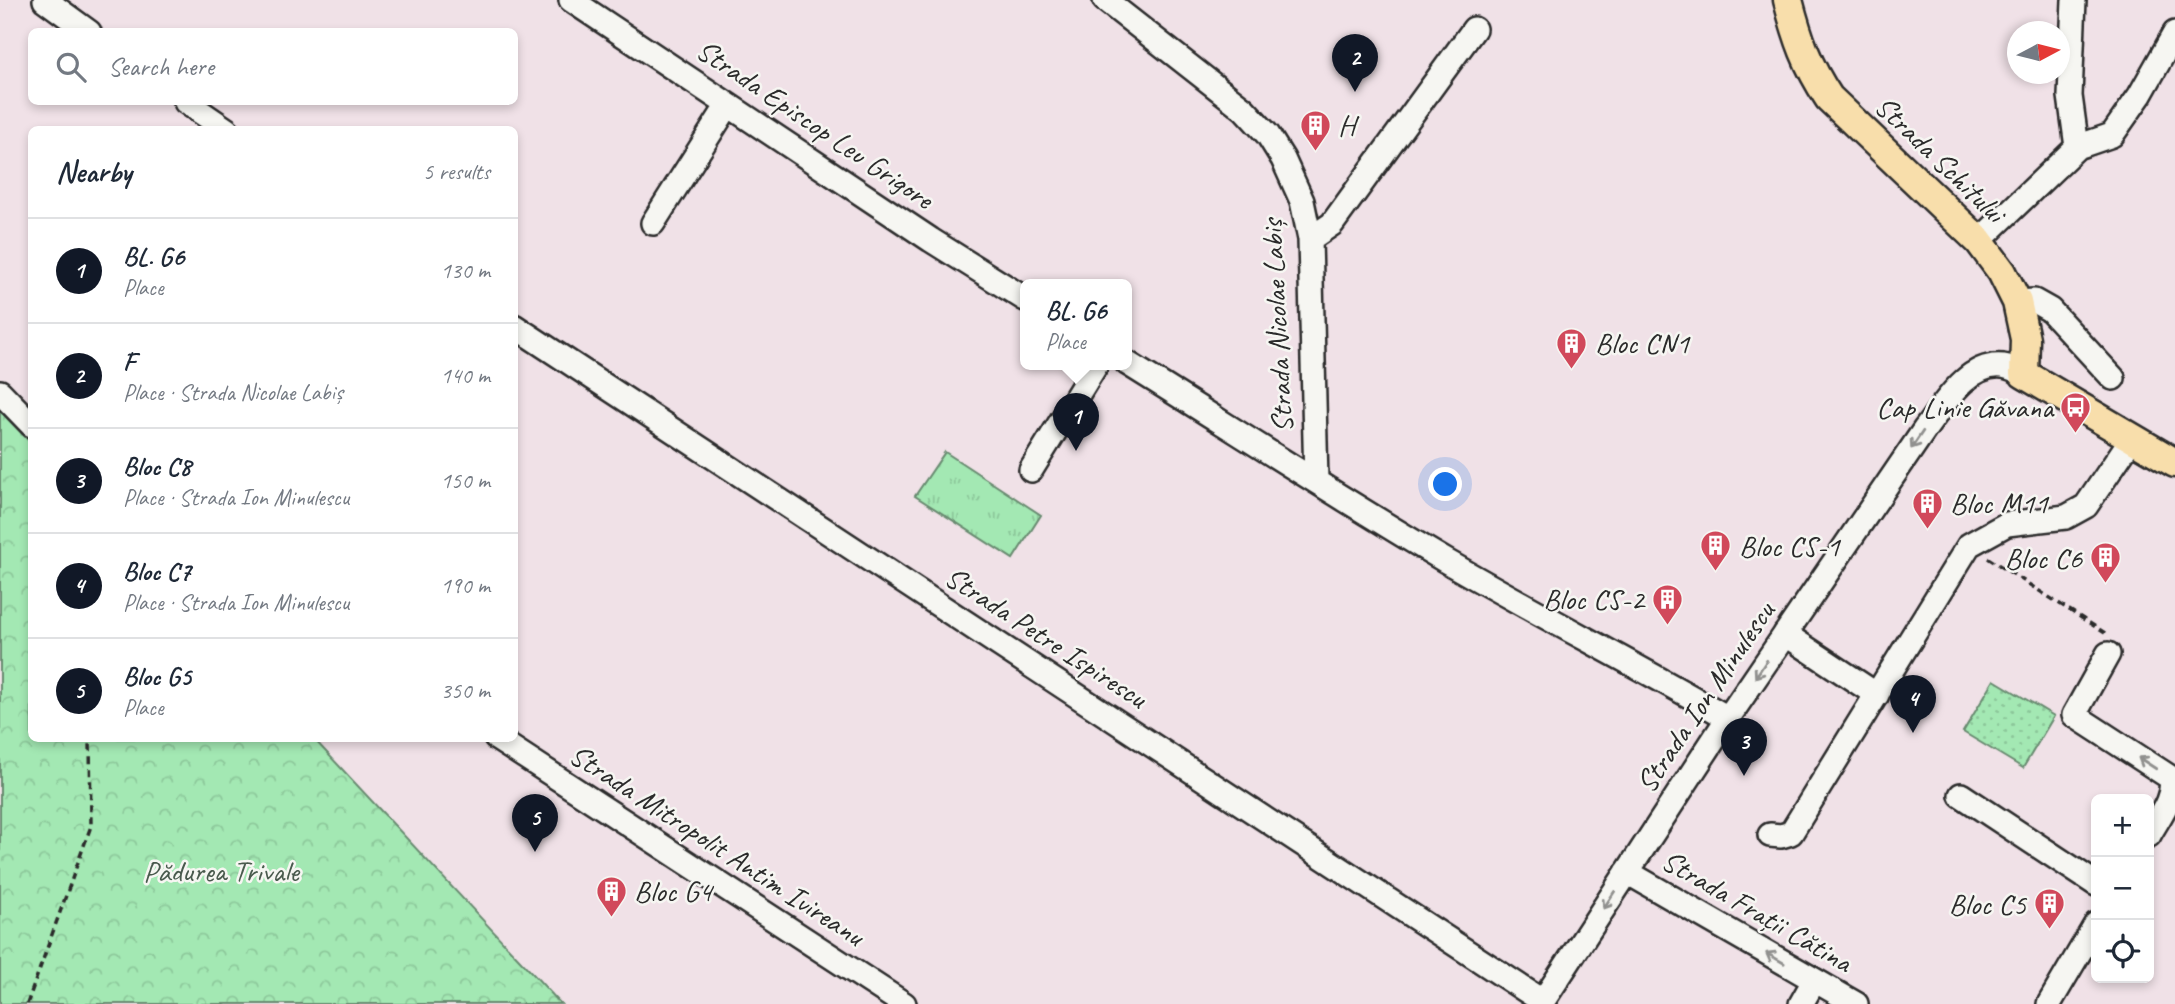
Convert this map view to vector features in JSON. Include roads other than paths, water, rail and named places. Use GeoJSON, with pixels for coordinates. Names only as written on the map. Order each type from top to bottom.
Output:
{"type":"FeatureCollection","features":[{"type":"Feature","properties":{"kind":"main road","name":"Strada Schitului"},"geometry":{"type":"LineString","coordinates":[[1788,0],[1797,35],[1811,70],[1829,99],[1979,241],[2001,272],[2017,302],[2025,339],[2024,374]]}},
{"type":"Feature","properties":{"kind":"main road"},"geometry":{"type":"LineString","coordinates":[[2024,374],[2175,463]]}},
{"type":"Feature","properties":{"kind":"street"},"geometry":{"type":"LineString","coordinates":[[45,0],[84,28]]}},
{"type":"Feature","properties":{"kind":"street","name":"Strada Episcop Leu Grigore"},"geometry":{"type":"LineString","coordinates":[[571,0],[931,240],[1020,296]]}},
{"type":"Feature","properties":{"kind":"street","name":"Strada Nicolae Labiș"},"geometry":{"type":"LineString","coordinates":[[1105,0],[1244,109],[1268,135],[1283,159],[1302,201],[1310,239],[1316,481]]}},
{"type":"Feature","properties":{"kind":"street"},"geometry":{"type":"LineString","coordinates":[[2074,0],[2070,96],[2077,148]]}},
{"type":"Feature","properties":{"kind":"street"},"geometry":{"type":"LineString","coordinates":[[1310,239],[1332,224],[1474,29]]}},
{"type":"Feature","properties":{"kind":"street"},"geometry":{"type":"LineString","coordinates":[[1979,241],[2077,148],[2112,135],[2140,95],[2175,33]]}},
{"type":"Feature","properties":{"kind":"street"},"geometry":{"type":"LineString","coordinates":[[190,105],[221,126]]}},
{"type":"Feature","properties":{"kind":"street"},"geometry":{"type":"LineString","coordinates":[[653,223],[728,105]]}},
{"type":"Feature","properties":{"kind":"street"},"geometry":{"type":"LineString","coordinates":[[2017,302],[2034,301],[2049,310],[2113,378]]}},
{"type":"Feature","properties":{"kind":"street","name":"Strada Petre Ispirescu"},"geometry":{"type":"LineString","coordinates":[[518,329],[1541,1003]]}},
{"type":"Feature","properties":{"kind":"street"},"geometry":{"type":"LineString","coordinates":[[1132,366],[1426,549],[1728,718]]}},
{"type":"Feature","properties":{"kind":"street","name":"Strada Ion Minulescu"},"geometry":{"type":"LineString","coordinates":[[1541,1003],[1728,718],[1925,429],[1958,387],[1981,369],[2004,366],[2024,374]]}},
{"type":"Feature","properties":{"kind":"street"},"geometry":{"type":"LineString","coordinates":[[1031,470],[1093,370]]}},
{"type":"Feature","properties":{"kind":"street"},"geometry":{"type":"LineString","coordinates":[[0,392],[28,421]]}},
{"type":"Feature","properties":{"kind":"street"},"geometry":{"type":"LineString","coordinates":[[1770,835],[1791,833],[1969,545],[2007,524],[2066,517],[2086,506],[2132,438]]}},
{"type":"Feature","properties":{"kind":"street"},"geometry":{"type":"LineString","coordinates":[[1785,634],[1877,695]]}},
{"type":"Feature","properties":{"kind":"street"},"geometry":{"type":"LineString","coordinates":[[2108,654],[2074,715],[2171,778],[2174,786],[2172,797],[2161,827]]}},
{"type":"Feature","properties":{"kind":"street","name":"Strada Mitropolit Antim Ivireanu"},"geometry":{"type":"LineString","coordinates":[[502,742],[904,1004]]}},
{"type":"Feature","properties":{"kind":"street"},"geometry":{"type":"LineString","coordinates":[[1961,795],[2091,881]]}},
{"type":"Feature","properties":{"kind":"street","name":"Strada Frații Cătina"},"geometry":{"type":"LineString","coordinates":[[1628,872],[1856,1004]]}},
{"type":"Feature","properties":{"kind":"street"},"geometry":{"type":"LineString","coordinates":[[2054,1002],[2091,933]]}},
{"type":"Feature","properties":{"kind":"street"},"geometry":{"type":"LineString","coordinates":[[1801,1004],[1814,981]]}},
{"type":"Feature","properties":{"kind":"place","name":"F"},"geometry":{"type":"Point","coordinates":[1355,92]}},
{"type":"Feature","properties":{"kind":"place","name":"H"},"geometry":{"type":"Point","coordinates":[1315,152]}},
{"type":"Feature","properties":{"kind":"place","name":"Bloc CN1"},"geometry":{"type":"Point","coordinates":[1572,370]}},
{"type":"Feature","properties":{"kind":"place","name":"Cap Linie Găvana"},"geometry":{"type":"Point","coordinates":[2076,434]}},
{"type":"Feature","properties":{"kind":"place","name":"BL. G6"},"geometry":{"type":"Point","coordinates":[1076,451]}},
{"type":"Feature","properties":{"kind":"place","name":"Bloc M11"},"geometry":{"type":"Point","coordinates":[1927,530]}},
{"type":"Feature","properties":{"kind":"place","name":"Bloc CS-1"},"geometry":{"type":"Point","coordinates":[1716,573]}},
{"type":"Feature","properties":{"kind":"place","name":"Bloc C6"},"geometry":{"type":"Point","coordinates":[2105,585]}},
{"type":"Feature","properties":{"kind":"place","name":"Bloc CS-2"},"geometry":{"type":"Point","coordinates":[1667,626]}},
{"type":"Feature","properties":{"kind":"place","name":"Bloc C7"},"geometry":{"type":"Point","coordinates":[1913,733]}},
{"type":"Feature","properties":{"kind":"place","name":"Bloc C8"},"geometry":{"type":"Point","coordinates":[1744,776]}},
{"type":"Feature","properties":{"kind":"place","name":"Bloc G5"},"geometry":{"type":"Point","coordinates":[535,852]}},
{"type":"Feature","properties":{"kind":"place","name":"Bloc G4"},"geometry":{"type":"Point","coordinates":[611,918]}},
{"type":"Feature","properties":{"kind":"place","name":"Bloc C5"},"geometry":{"type":"Point","coordinates":[2049,931]}},
{"type":"Feature","properties":{"kind":"park label","name":"Pădurea Trivale"},"geometry":{"type":"Point","coordinates":[221,871]}}]}
